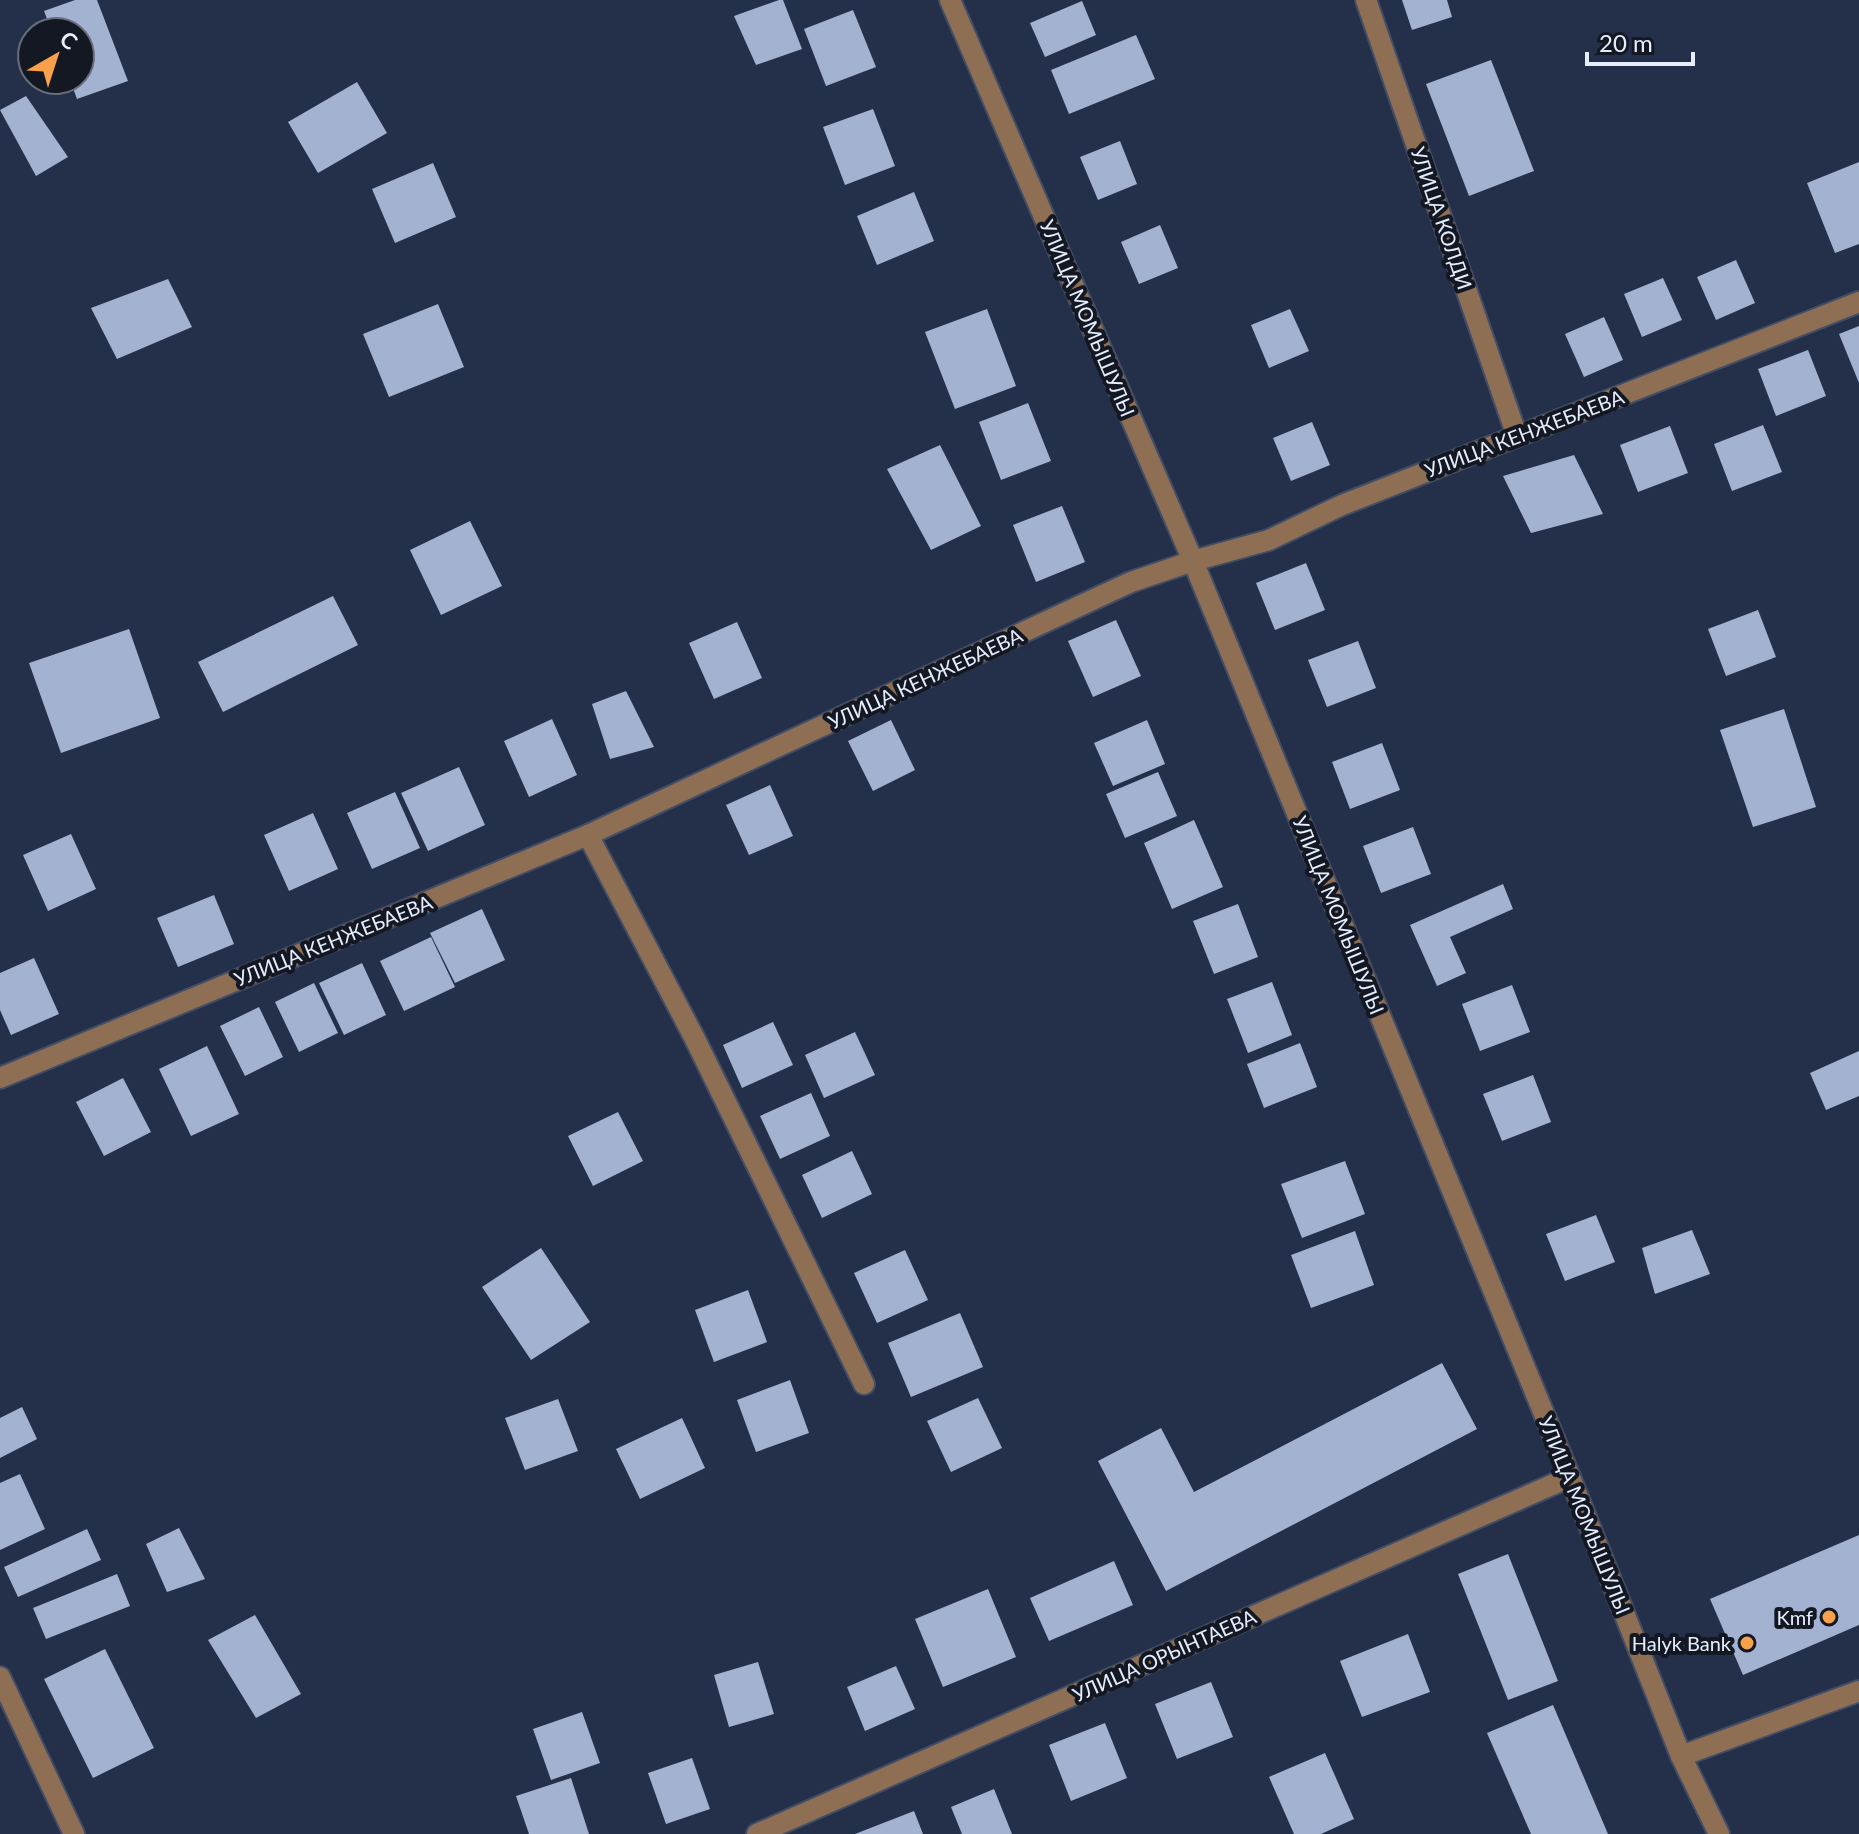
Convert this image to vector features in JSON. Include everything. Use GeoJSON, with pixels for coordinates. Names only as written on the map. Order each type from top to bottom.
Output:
{"type":"FeatureCollection","features":[{"type":"Feature","properties":{"kind":"street","name":"УЛИЦА МОМЫШУЛЫ"},"geometry":{"type":"LineString","coordinates":[[950,0],[1193,561],[1570,1477],[1681,1756],[1719,1834]]}},
{"type":"Feature","properties":{"kind":"street","name":"УЛИЦА КОЛДИ"},"geometry":{"type":"LineString","coordinates":[[1366,0],[1517,436]]}},
{"type":"Feature","properties":{"kind":"street","name":"УЛИЦА КЕНЖЕБАЕВА"},"geometry":{"type":"LineString","coordinates":[[0,1078],[588,835],[1131,582],[1269,540],[1342,505],[1859,302]]}},
{"type":"Feature","properties":{"kind":"street"},"geometry":{"type":"LineString","coordinates":[[588,835],[695,1039],[864,1384]]}},
{"type":"Feature","properties":{"kind":"street","name":"УЛИЦА ОРЫНТАЕВА"},"geometry":{"type":"LineString","coordinates":[[757,1834],[1570,1477]]}},
{"type":"Feature","properties":{"kind":"street"},"geometry":{"type":"LineString","coordinates":[[0,1677],[74,1834]]}},
{"type":"Feature","properties":{"kind":"street"},"geometry":{"type":"LineString","coordinates":[[1681,1756],[1859,1691]]}},
{"type":"Feature","properties":{"kind":"building"},"geometry":{"type":"Polygon","coordinates":[[[75,0],[97,0],[128,81],[96,92],[96,16],[46,16],[44,11],[75,0]]]}},
{"type":"Feature","properties":{"kind":"building"},"geometry":{"type":"Polygon","coordinates":[[[783,0],[802,49],[756,65],[734,16],[783,0]]]}},
{"type":"Feature","properties":{"kind":"building"},"geometry":{"type":"Polygon","coordinates":[[[1402,0],[1447,0],[1452,17],[1412,30],[1402,0]]]}},
{"type":"Feature","properties":{"kind":"building"},"geometry":{"type":"Polygon","coordinates":[[[1082,1],[1096,35],[1045,57],[1030,23],[1082,1]]]}},
{"type":"Feature","properties":{"kind":"building"},"geometry":{"type":"Polygon","coordinates":[[[853,10],[876,67],[826,86],[804,29],[853,10]]]}},
{"type":"Feature","properties":{"kind":"building"},"geometry":{"type":"Polygon","coordinates":[[[1136,35],[1155,79],[1069,114],[1051,70],[1136,35]]]}},
{"type":"Feature","properties":{"kind":"building"},"geometry":{"type":"Polygon","coordinates":[[[1491,60],[1534,171],[1469,196],[1426,84],[1491,60]]]}},
{"type":"Feature","properties":{"kind":"building"},"geometry":{"type":"Polygon","coordinates":[[[357,82],[387,133],[318,173],[288,122],[357,82]]]}},
{"type":"Feature","properties":{"kind":"building"},"geometry":{"type":"Polygon","coordinates":[[[26,96],[68,157],[36,176],[0,110],[26,96]]]}},
{"type":"Feature","properties":{"kind":"building"},"geometry":{"type":"Polygon","coordinates":[[[873,109],[895,166],[845,185],[823,127],[873,109]]]}},
{"type":"Feature","properties":{"kind":"building"},"geometry":{"type":"Polygon","coordinates":[[[1120,141],[1137,184],[1098,200],[1080,157],[1120,141]]]}},
{"type":"Feature","properties":{"kind":"building"},"geometry":{"type":"Polygon","coordinates":[[[1859,162],[1859,244],[1835,253],[1807,183],[1859,162]]]}},
{"type":"Feature","properties":{"kind":"building"},"geometry":{"type":"Polygon","coordinates":[[[433,163],[456,217],[395,243],[372,189],[433,163]]]}},
{"type":"Feature","properties":{"kind":"building"},"geometry":{"type":"Polygon","coordinates":[[[914,192],[934,241],[877,265],[857,216],[914,192]]]}},
{"type":"Feature","properties":{"kind":"building"},"geometry":{"type":"Polygon","coordinates":[[[1160,225],[1178,268],[1139,284],[1121,242],[1160,225]]]}},
{"type":"Feature","properties":{"kind":"building"},"geometry":{"type":"Polygon","coordinates":[[[1736,260],[1755,303],[1716,320],[1697,277],[1736,260]]]}},
{"type":"Feature","properties":{"kind":"building"},"geometry":{"type":"Polygon","coordinates":[[[1663,278],[1682,320],[1642,337],[1624,294],[1663,278]]]}},
{"type":"Feature","properties":{"kind":"building"},"geometry":{"type":"Polygon","coordinates":[[[168,279],[192,327],[117,359],[91,308],[168,279]]]}},
{"type":"Feature","properties":{"kind":"building"},"geometry":{"type":"Polygon","coordinates":[[[438,304],[464,367],[389,397],[363,334],[438,304]]]}},
{"type":"Feature","properties":{"kind":"building"},"geometry":{"type":"Polygon","coordinates":[[[987,309],[1016,386],[955,409],[925,332],[987,309]]]}},
{"type":"Feature","properties":{"kind":"building"},"geometry":{"type":"Polygon","coordinates":[[[1290,309],[1309,351],[1269,368],[1251,325],[1290,309]]]}},
{"type":"Feature","properties":{"kind":"building"},"geometry":{"type":"Polygon","coordinates":[[[1604,317],[1623,360],[1584,377],[1565,334],[1604,317]]]}},
{"type":"Feature","properties":{"kind":"building"},"geometry":{"type":"Polygon","coordinates":[[[1859,326],[1859,383],[1839,334],[1859,326]]]}},
{"type":"Feature","properties":{"kind":"building"},"geometry":{"type":"Polygon","coordinates":[[[1808,350],[1826,396],[1776,416],[1758,369],[1808,350]]]}},
{"type":"Feature","properties":{"kind":"building"},"geometry":{"type":"Polygon","coordinates":[[[1028,403],[1051,461],[1001,480],[979,422],[1028,403]]]}},
{"type":"Feature","properties":{"kind":"building"},"geometry":{"type":"Polygon","coordinates":[[[1312,422],[1330,465],[1291,481],[1273,438],[1312,422]]]}},
{"type":"Feature","properties":{"kind":"building"},"geometry":{"type":"Polygon","coordinates":[[[1763,425],[1782,472],[1732,491],[1714,444],[1763,425]]]}},
{"type":"Feature","properties":{"kind":"building"},"geometry":{"type":"Polygon","coordinates":[[[1670,426],[1688,473],[1638,492],[1620,445],[1670,426]]]}},
{"type":"Feature","properties":{"kind":"building"},"geometry":{"type":"Polygon","coordinates":[[[940,445],[981,526],[931,550],[887,469],[940,445]]]}},
{"type":"Feature","properties":{"kind":"building"},"geometry":{"type":"Polygon","coordinates":[[[1574,455],[1603,514],[1531,533],[1503,476],[1574,455]]]}},
{"type":"Feature","properties":{"kind":"building"},"geometry":{"type":"Polygon","coordinates":[[[1062,506],[1085,562],[1036,582],[1013,525],[1062,506]]]}},
{"type":"Feature","properties":{"kind":"building"},"geometry":{"type":"Polygon","coordinates":[[[470,521],[502,586],[441,615],[410,550],[470,521]]]}},
{"type":"Feature","properties":{"kind":"building"},"geometry":{"type":"Polygon","coordinates":[[[1306,563],[1325,610],[1275,630],[1256,583],[1306,563]]]}},
{"type":"Feature","properties":{"kind":"building"},"geometry":{"type":"Polygon","coordinates":[[[333,596],[358,645],[223,712],[198,662],[333,596]]]}},
{"type":"Feature","properties":{"kind":"building"},"geometry":{"type":"Polygon","coordinates":[[[1758,610],[1776,657],[1726,676],[1708,629],[1758,610]]]}},
{"type":"Feature","properties":{"kind":"building"},"geometry":{"type":"Polygon","coordinates":[[[1116,620],[1141,676],[1093,697],[1068,641],[1116,620]]]}},
{"type":"Feature","properties":{"kind":"building"},"geometry":{"type":"Polygon","coordinates":[[[737,622],[762,678],[714,699],[689,643],[737,622]]]}},
{"type":"Feature","properties":{"kind":"building"},"geometry":{"type":"Polygon","coordinates":[[[129,629],[160,718],[61,753],[29,663],[129,629]]]}},
{"type":"Feature","properties":{"kind":"building"},"geometry":{"type":"Polygon","coordinates":[[[1358,641],[1376,688],[1327,707],[1308,660],[1358,641]]]}},
{"type":"Feature","properties":{"kind":"building"},"geometry":{"type":"Polygon","coordinates":[[[626,691],[654,747],[610,759],[592,704],[626,691]]]}},
{"type":"Feature","properties":{"kind":"building"},"geometry":{"type":"Polygon","coordinates":[[[1784,709],[1816,807],[1753,827],[1720,730],[1784,709]]]}},
{"type":"Feature","properties":{"kind":"building"},"geometry":{"type":"Polygon","coordinates":[[[552,719],[577,775],[529,797],[504,741],[552,719]]]}},
{"type":"Feature","properties":{"kind":"building"},"geometry":{"type":"Polygon","coordinates":[[[891,720],[915,770],[873,791],[848,741],[891,720]]]}},
{"type":"Feature","properties":{"kind":"building"},"geometry":{"type":"Polygon","coordinates":[[[1147,720],[1165,764],[1113,786],[1094,743],[1147,720]]]}},
{"type":"Feature","properties":{"kind":"building"},"geometry":{"type":"Polygon","coordinates":[[[1382,743],[1400,790],[1350,809],[1332,762],[1382,743]]]}},
{"type":"Feature","properties":{"kind":"building"},"geometry":{"type":"Polygon","coordinates":[[[459,767],[485,825],[428,851],[401,793],[459,767]]]}},
{"type":"Feature","properties":{"kind":"building"},"geometry":{"type":"Polygon","coordinates":[[[1158,772],[1177,816],[1125,838],[1106,794],[1158,772]]]}},
{"type":"Feature","properties":{"kind":"building"},"geometry":{"type":"Polygon","coordinates":[[[770,785],[793,836],[749,855],[726,805],[770,785]]]}},
{"type":"Feature","properties":{"kind":"building"},"geometry":{"type":"Polygon","coordinates":[[[395,792],[420,848],[372,869],[347,813],[395,792]]]}},
{"type":"Feature","properties":{"kind":"building"},"geometry":{"type":"Polygon","coordinates":[[[313,813],[338,869],[289,891],[264,835],[313,813]]]}},
{"type":"Feature","properties":{"kind":"building"},"geometry":{"type":"Polygon","coordinates":[[[1194,820],[1223,887],[1172,909],[1144,843],[1194,820]]]}},
{"type":"Feature","properties":{"kind":"building"},"geometry":{"type":"Polygon","coordinates":[[[1413,827],[1431,874],[1381,893],[1363,846],[1413,827]]]}},
{"type":"Feature","properties":{"kind":"building"},"geometry":{"type":"Polygon","coordinates":[[[71,834],[96,889],[48,911],[23,855],[71,834]]]}},
{"type":"Feature","properties":{"kind":"building"},"geometry":{"type":"Polygon","coordinates":[[[1503,884],[1513,909],[1450,937],[1466,973],[1437,986],[1410,925],[1503,884]]]}},
{"type":"Feature","properties":{"kind":"building"},"geometry":{"type":"Polygon","coordinates":[[[214,895],[234,944],[178,967],[157,918],[214,895]]]}},
{"type":"Feature","properties":{"kind":"building"},"geometry":{"type":"Polygon","coordinates":[[[1238,904],[1258,957],[1214,974],[1193,921],[1238,904]]]}},
{"type":"Feature","properties":{"kind":"building"},"geometry":{"type":"Polygon","coordinates":[[[482,909],[505,960],[455,983],[430,933],[482,909]]]}},
{"type":"Feature","properties":{"kind":"building"},"geometry":{"type":"Polygon","coordinates":[[[431,937],[455,987],[404,1011],[380,961],[431,937]]]}},
{"type":"Feature","properties":{"kind":"building"},"geometry":{"type":"Polygon","coordinates":[[[34,958],[59,1014],[11,1035],[0,1010],[0,973],[34,958]]]}},
{"type":"Feature","properties":{"kind":"building"},"geometry":{"type":"Polygon","coordinates":[[[362,963],[386,1015],[344,1035],[319,983],[362,963]]]}},
{"type":"Feature","properties":{"kind":"building"},"geometry":{"type":"Polygon","coordinates":[[[1272,982],[1292,1035],[1248,1053],[1227,999],[1272,982]]]}},
{"type":"Feature","properties":{"kind":"building"},"geometry":{"type":"Polygon","coordinates":[[[314,983],[338,1033],[299,1052],[275,1002],[314,983]]]}},
{"type":"Feature","properties":{"kind":"building"},"geometry":{"type":"Polygon","coordinates":[[[1512,985],[1530,1032],[1480,1051],[1462,1004],[1512,985]]]}},
{"type":"Feature","properties":{"kind":"building"},"geometry":{"type":"Polygon","coordinates":[[[259,1007],[283,1057],[245,1076],[220,1026],[259,1007]]]}},
{"type":"Feature","properties":{"kind":"building"},"geometry":{"type":"Polygon","coordinates":[[[773,1022],[793,1065],[742,1088],[723,1045],[773,1022]]]}},
{"type":"Feature","properties":{"kind":"building"},"geometry":{"type":"Polygon","coordinates":[[[855,1032],[875,1075],[824,1098],[805,1055],[855,1032]]]}},
{"type":"Feature","properties":{"kind":"building"},"geometry":{"type":"Polygon","coordinates":[[[1300,1043],[1317,1087],[1264,1108],[1247,1064],[1300,1043]]]}},
{"type":"Feature","properties":{"kind":"building"},"geometry":{"type":"Polygon","coordinates":[[[207,1046],[239,1114],[191,1136],[159,1069],[207,1046]]]}},
{"type":"Feature","properties":{"kind":"building"},"geometry":{"type":"Polygon","coordinates":[[[1859,1051],[1859,1096],[1826,1110],[1810,1073],[1859,1051]]]}},
{"type":"Feature","properties":{"kind":"building"},"geometry":{"type":"Polygon","coordinates":[[[1533,1075],[1551,1122],[1502,1141],[1483,1094],[1533,1075]]]}},
{"type":"Feature","properties":{"kind":"building"},"geometry":{"type":"Polygon","coordinates":[[[123,1078],[151,1132],[104,1156],[76,1102],[123,1078]]]}},
{"type":"Feature","properties":{"kind":"building"},"geometry":{"type":"Polygon","coordinates":[[[811,1093],[830,1136],[780,1159],[760,1116],[811,1093]]]}},
{"type":"Feature","properties":{"kind":"building"},"geometry":{"type":"Polygon","coordinates":[[[618,1112],[643,1161],[593,1186],[568,1136],[618,1112]]]}},
{"type":"Feature","properties":{"kind":"building"},"geometry":{"type":"Polygon","coordinates":[[[852,1151],[872,1194],[822,1218],[802,1175],[852,1151]]]}},
{"type":"Feature","properties":{"kind":"building"},"geometry":{"type":"Polygon","coordinates":[[[1345,1161],[1365,1214],[1302,1238],[1281,1184],[1345,1161]]]}},
{"type":"Feature","properties":{"kind":"building"},"geometry":{"type":"Polygon","coordinates":[[[1596,1215],[1615,1262],[1565,1281],[1546,1234],[1596,1215]]]}},
{"type":"Feature","properties":{"kind":"building"},"geometry":{"type":"Polygon","coordinates":[[[1692,1230],[1710,1274],[1655,1294],[1642,1248],[1692,1230]]]}},
{"type":"Feature","properties":{"kind":"building"},"geometry":{"type":"Polygon","coordinates":[[[1355,1231],[1374,1285],[1311,1308],[1291,1255],[1355,1231]]]}},
{"type":"Feature","properties":{"kind":"building"},"geometry":{"type":"Polygon","coordinates":[[[541,1248],[590,1322],[531,1360],[482,1287],[541,1248]]]}},
{"type":"Feature","properties":{"kind":"building"},"geometry":{"type":"Polygon","coordinates":[[[905,1250],[928,1300],[877,1323],[854,1273],[905,1250]]]}},
{"type":"Feature","properties":{"kind":"building"},"geometry":{"type":"Polygon","coordinates":[[[748,1290],[767,1342],[714,1362],[695,1310],[748,1290]]]}},
{"type":"Feature","properties":{"kind":"building"},"geometry":{"type":"Polygon","coordinates":[[[960,1313],[983,1367],[911,1397],[888,1343],[960,1313]]]}},
{"type":"Feature","properties":{"kind":"building"},"geometry":{"type":"Polygon","coordinates":[[[1442,1363],[1477,1429],[1166,1591],[1098,1461],[1161,1428],[1194,1492],[1442,1363]]]}},
{"type":"Feature","properties":{"kind":"building"},"geometry":{"type":"Polygon","coordinates":[[[790,1380],[809,1433],[756,1452],[737,1400],[790,1380]]]}},
{"type":"Feature","properties":{"kind":"building"},"geometry":{"type":"Polygon","coordinates":[[[978,1398],[1002,1448],[951,1472],[927,1421],[978,1398]]]}},
{"type":"Feature","properties":{"kind":"building"},"geometry":{"type":"Polygon","coordinates":[[[558,1399],[578,1451],[525,1470],[505,1418],[558,1399]]]}},
{"type":"Feature","properties":{"kind":"building"},"geometry":{"type":"Polygon","coordinates":[[[22,1407],[37,1439],[0,1458],[0,1418],[22,1407]]]}},
{"type":"Feature","properties":{"kind":"building"},"geometry":{"type":"Polygon","coordinates":[[[682,1418],[705,1468],[640,1499],[616,1449],[682,1418]]]}},
{"type":"Feature","properties":{"kind":"building"},"geometry":{"type":"Polygon","coordinates":[[[20,1474],[45,1529],[0,1550],[0,1483],[20,1474]]]}},
{"type":"Feature","properties":{"kind":"building"},"geometry":{"type":"Polygon","coordinates":[[[179,1528],[205,1579],[167,1592],[146,1544],[179,1528]]]}},
{"type":"Feature","properties":{"kind":"building"},"geometry":{"type":"Polygon","coordinates":[[[87,1529],[101,1560],[18,1597],[4,1567],[87,1529]]]}},
{"type":"Feature","properties":{"kind":"building"},"geometry":{"type":"Polygon","coordinates":[[[1859,1535],[1859,1625],[1743,1675],[1710,1599],[1859,1535]]]}},
{"type":"Feature","properties":{"kind":"building"},"geometry":{"type":"Polygon","coordinates":[[[1508,1554],[1558,1681],[1508,1700],[1458,1574],[1508,1554]]]}},
{"type":"Feature","properties":{"kind":"building"},"geometry":{"type":"Polygon","coordinates":[[[1114,1561],[1133,1605],[1049,1641],[1030,1598],[1114,1561]]]}},
{"type":"Feature","properties":{"kind":"building"},"geometry":{"type":"Polygon","coordinates":[[[117,1574],[130,1606],[46,1639],[33,1608],[117,1574]]]}},
{"type":"Feature","properties":{"kind":"building"},"geometry":{"type":"Polygon","coordinates":[[[988,1589],[1016,1657],[943,1687],[915,1619],[988,1589]]]}},
{"type":"Feature","properties":{"kind":"building"},"geometry":{"type":"Polygon","coordinates":[[[255,1615],[301,1694],[256,1718],[208,1640],[255,1615]]]}},
{"type":"Feature","properties":{"kind":"building"},"geometry":{"type":"Polygon","coordinates":[[[1408,1634],[1430,1692],[1362,1717],[1340,1661],[1408,1634]]]}},
{"type":"Feature","properties":{"kind":"building"},"geometry":{"type":"Polygon","coordinates":[[[105,1649],[154,1748],[93,1778],[44,1679],[105,1649]]]}},
{"type":"Feature","properties":{"kind":"building"},"geometry":{"type":"Polygon","coordinates":[[[758,1662],[774,1714],[729,1727],[714,1675],[758,1662]]]}},
{"type":"Feature","properties":{"kind":"building"},"geometry":{"type":"Polygon","coordinates":[[[896,1666],[915,1709],[865,1731],[847,1687],[896,1666]]]}},
{"type":"Feature","properties":{"kind":"building"},"geometry":{"type":"Polygon","coordinates":[[[1211,1682],[1233,1737],[1177,1759],[1155,1704],[1211,1682]]]}},
{"type":"Feature","properties":{"kind":"building"},"geometry":{"type":"Polygon","coordinates":[[[1553,1705],[1608,1834],[1531,1834],[1487,1733],[1553,1705]]]}},
{"type":"Feature","properties":{"kind":"building"},"geometry":{"type":"Polygon","coordinates":[[[582,1712],[600,1763],[551,1780],[533,1729],[582,1712]]]}},
{"type":"Feature","properties":{"kind":"building"},"geometry":{"type":"Polygon","coordinates":[[[1105,1723],[1127,1778],[1071,1801],[1049,1745],[1105,1723]]]}},
{"type":"Feature","properties":{"kind":"building"},"geometry":{"type":"Polygon","coordinates":[[[1325,1753],[1354,1819],[1321,1834],[1294,1834],[1269,1777],[1325,1753]]]}},
{"type":"Feature","properties":{"kind":"building"},"geometry":{"type":"Polygon","coordinates":[[[692,1758],[710,1809],[666,1824],[648,1773],[692,1758]]]}},
{"type":"Feature","properties":{"kind":"building"},"geometry":{"type":"Polygon","coordinates":[[[571,1778],[589,1834],[529,1834],[516,1796],[571,1778]]]}},
{"type":"Feature","properties":{"kind":"building"},"geometry":{"type":"Polygon","coordinates":[[[994,1789],[1012,1834],[962,1834],[951,1807],[994,1789]]]}},
{"type":"Feature","properties":{"kind":"building"},"geometry":{"type":"Polygon","coordinates":[[[914,1811],[923,1834],[855,1834],[914,1811]]]}},
{"type":"Feature","properties":{"kind":"place","name":"Kmf"},"geometry":{"type":"Point","coordinates":[1829,1617]}},
{"type":"Feature","properties":{"kind":"place","name":"Halyk Bank"},"geometry":{"type":"Point","coordinates":[1747,1643]}}]}
